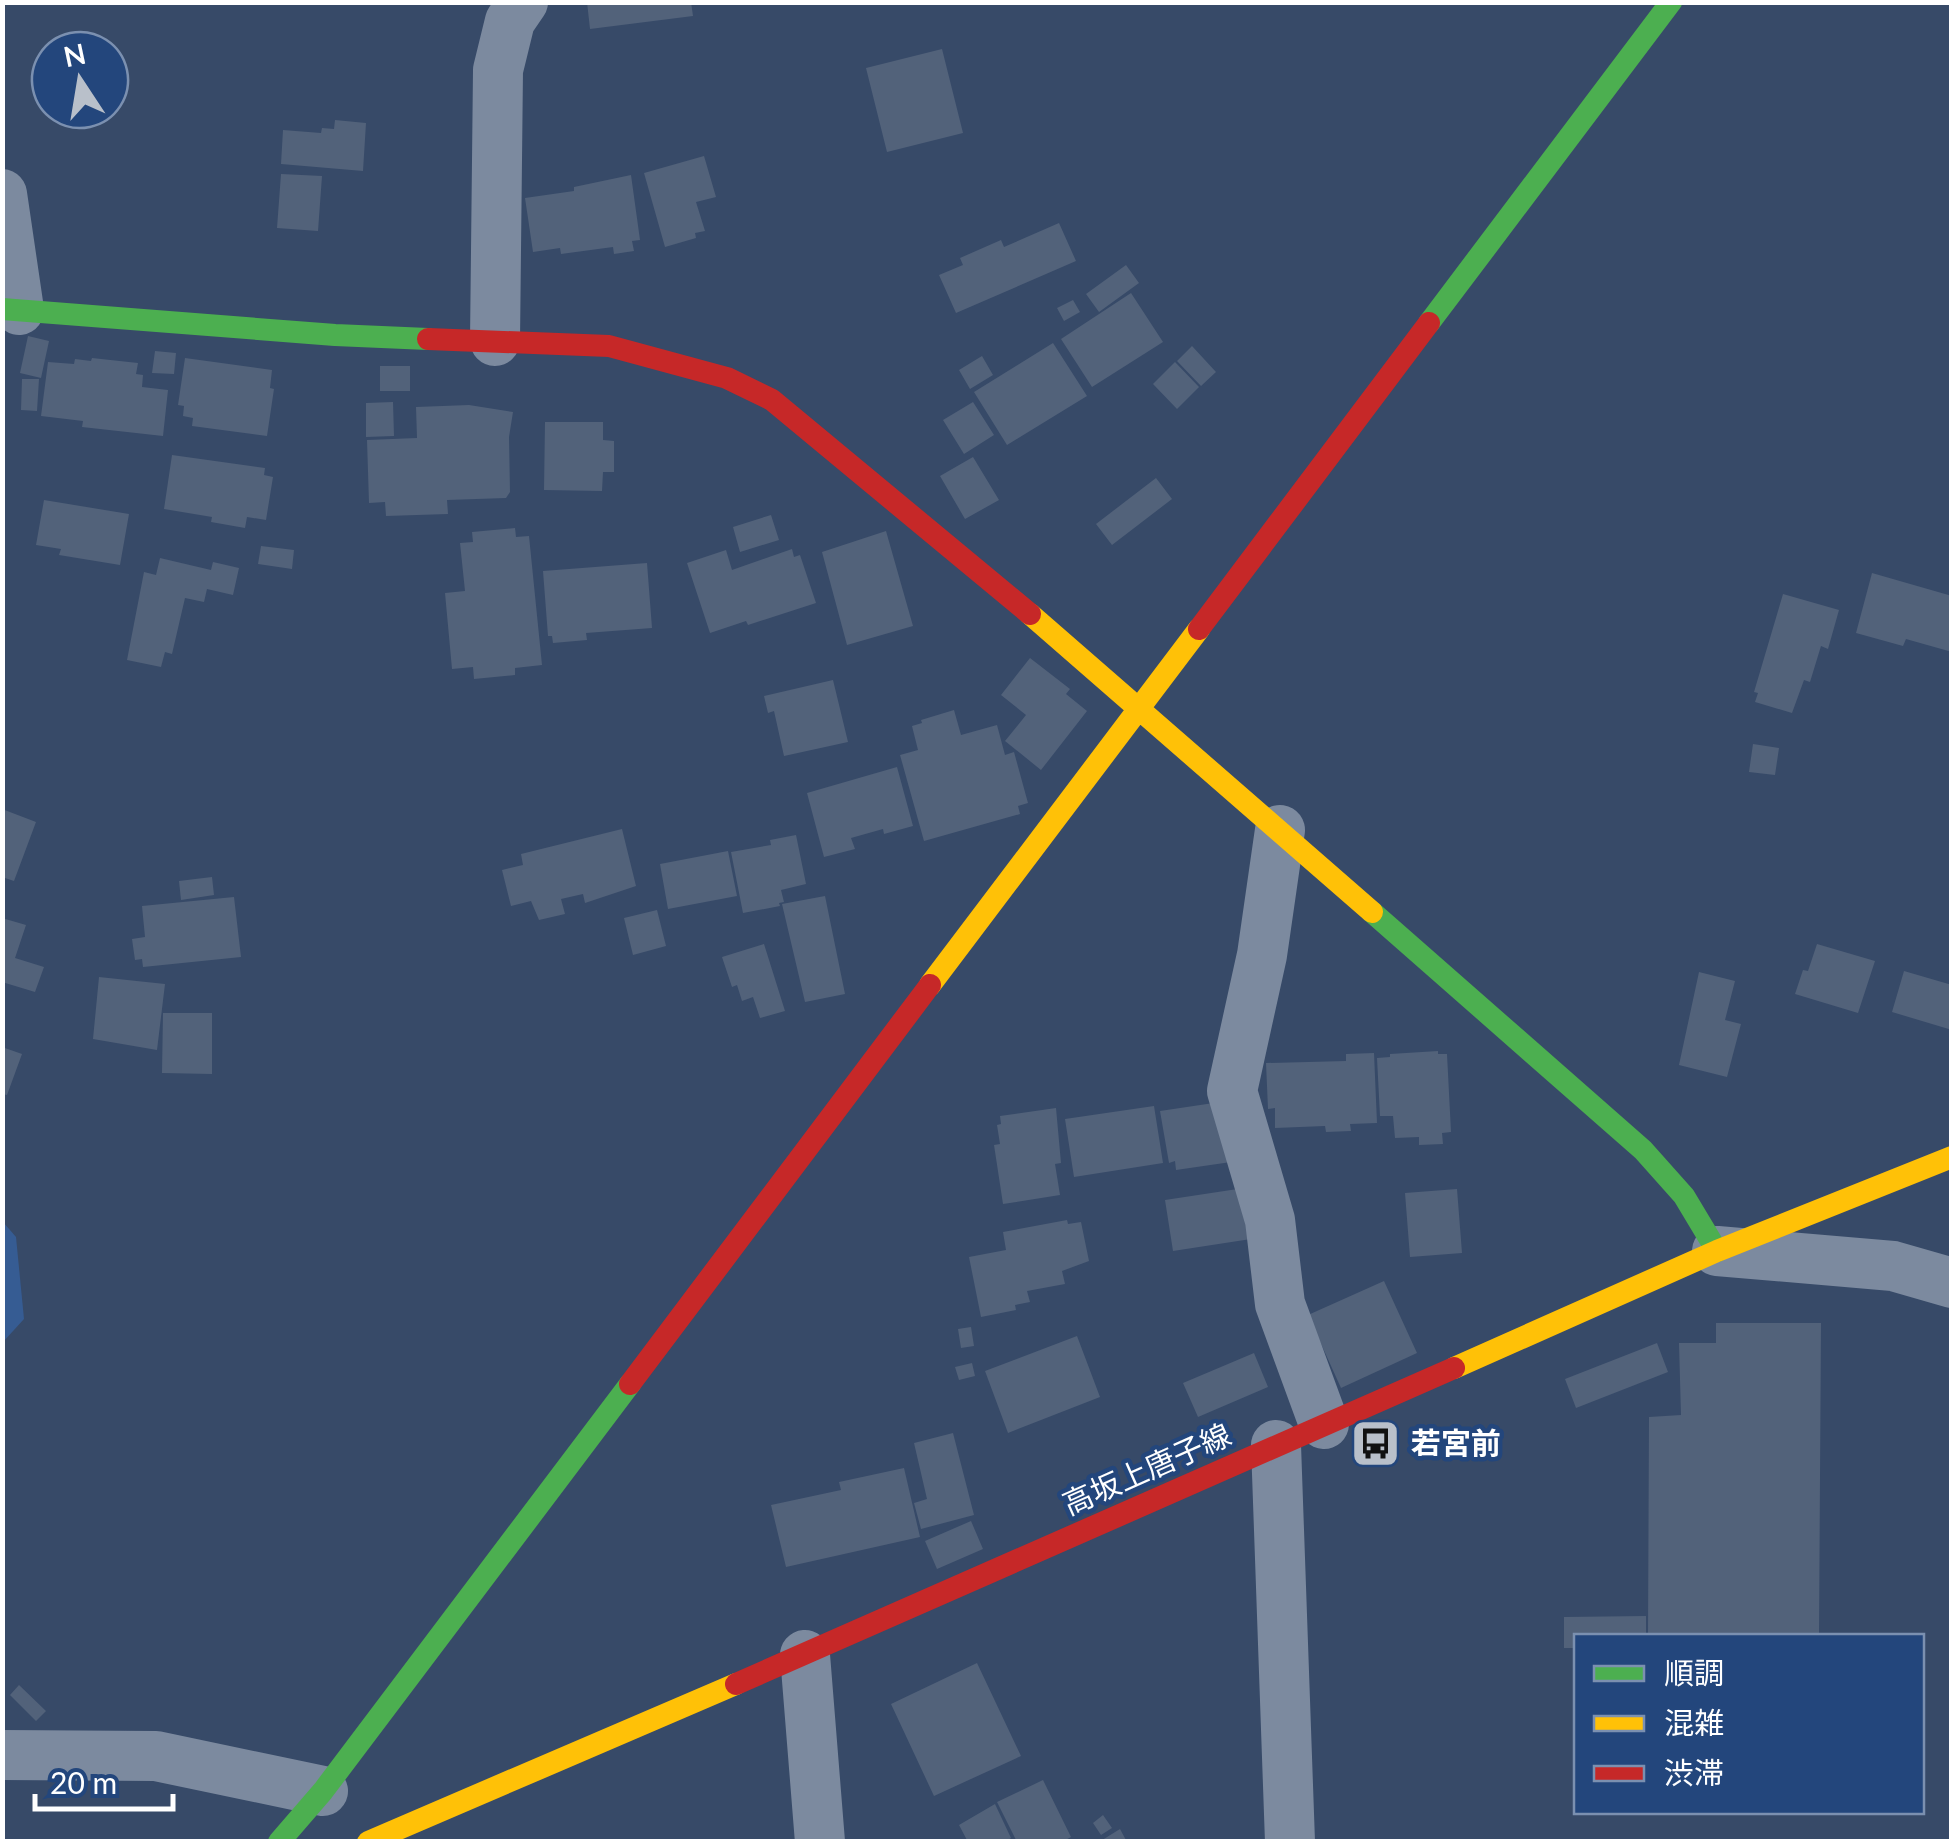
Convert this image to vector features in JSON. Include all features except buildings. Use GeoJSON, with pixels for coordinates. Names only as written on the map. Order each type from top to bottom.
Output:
{"type":"FeatureCollection","features":[{"type":"Feature","properties":{"kind":"street"},"geometry":{"type":"LineString","coordinates":[[496,341],[498,70],[510,20],[523,2]]}},
{"type":"Feature","properties":{"kind":"street"},"geometry":{"type":"LineString","coordinates":[[279,1842],[324,1790],[1671,2]]}},
{"type":"Feature","properties":{"kind":"street"},"geometry":{"type":"LineString","coordinates":[[2,194],[11,310],[335,335],[609,346],[727,378],[772,400],[1139,707],[1643,1150],[1684,1196],[1718,1251],[1893,1266],[1952,1283]]}},
{"type":"Feature","properties":{"kind":"street"},"geometry":{"type":"LineString","coordinates":[[1280,830],[1262,955],[1232,1091],[1270,1220],[1280,1304],[1324,1424]]}},
{"type":"Feature","properties":{"kind":"street","name":"高坂上唐子線"},"geometry":{"type":"LineString","coordinates":[[368,1842],[805,1655],[1718,1251],[1952,1157]]}},
{"type":"Feature","properties":{"kind":"street"},"geometry":{"type":"LineString","coordinates":[[1276,1445],[1290,1842]]}},
{"type":"Feature","properties":{"kind":"street"},"geometry":{"type":"LineString","coordinates":[[805,1655],[820,1842]]}},
{"type":"Feature","properties":{"kind":"street"},"geometry":{"type":"LineString","coordinates":[[2,1755],[156,1756],[324,1790]]}},
{"type":"Feature","properties":{"kind":"shaded area"},"geometry":{"type":"Polygon","coordinates":[[[3,1222],[16,1237],[24,1319],[3,1342],[3,1222]]]}},
{"type":"Feature","properties":{"kind":"traffic: fast"},"geometry":{"type":"LineString","coordinates":[[1429,323],[1671,2]]}},
{"type":"Feature","properties":{"kind":"traffic: fast"},"geometry":{"type":"LineString","coordinates":[[2,309],[428,339]]}},
{"type":"Feature","properties":{"kind":"traffic: fast"},"geometry":{"type":"LineString","coordinates":[[1372,912],[1643,1150],[1684,1196],[1717,1251]]}},
{"type":"Feature","properties":{"kind":"traffic: fast"},"geometry":{"type":"LineString","coordinates":[[279,1842],[323,1791],[630,1384]]}},
{"type":"Feature","properties":{"kind":"traffic: slow"},"geometry":{"type":"LineString","coordinates":[[1030,614],[1372,912]]}},
{"type":"Feature","properties":{"kind":"traffic: slow"},"geometry":{"type":"LineString","coordinates":[[930,985],[1199,629]]}},
{"type":"Feature","properties":{"kind":"traffic: slow"},"geometry":{"type":"LineString","coordinates":[[1454,1368],[1717,1251],[1952,1157]]}},
{"type":"Feature","properties":{"kind":"traffic: slow"},"geometry":{"type":"LineString","coordinates":[[368,1842],[736,1684]]}},
{"type":"Feature","properties":{"kind":"traffic: jam"},"geometry":{"type":"LineString","coordinates":[[1199,629],[1429,323]]}},
{"type":"Feature","properties":{"kind":"traffic: jam"},"geometry":{"type":"LineString","coordinates":[[428,339],[609,346],[727,378],[772,400],[1030,614]]}},
{"type":"Feature","properties":{"kind":"traffic: jam"},"geometry":{"type":"LineString","coordinates":[[630,1384],[930,985]]}},
{"type":"Feature","properties":{"kind":"traffic: jam"},"geometry":{"type":"LineString","coordinates":[[736,1684],[1454,1368]]}},
{"type":"Feature","properties":{"kind":"place","name":"若宮前"},"geometry":{"type":"Point","coordinates":[1376,1444]}}]}
